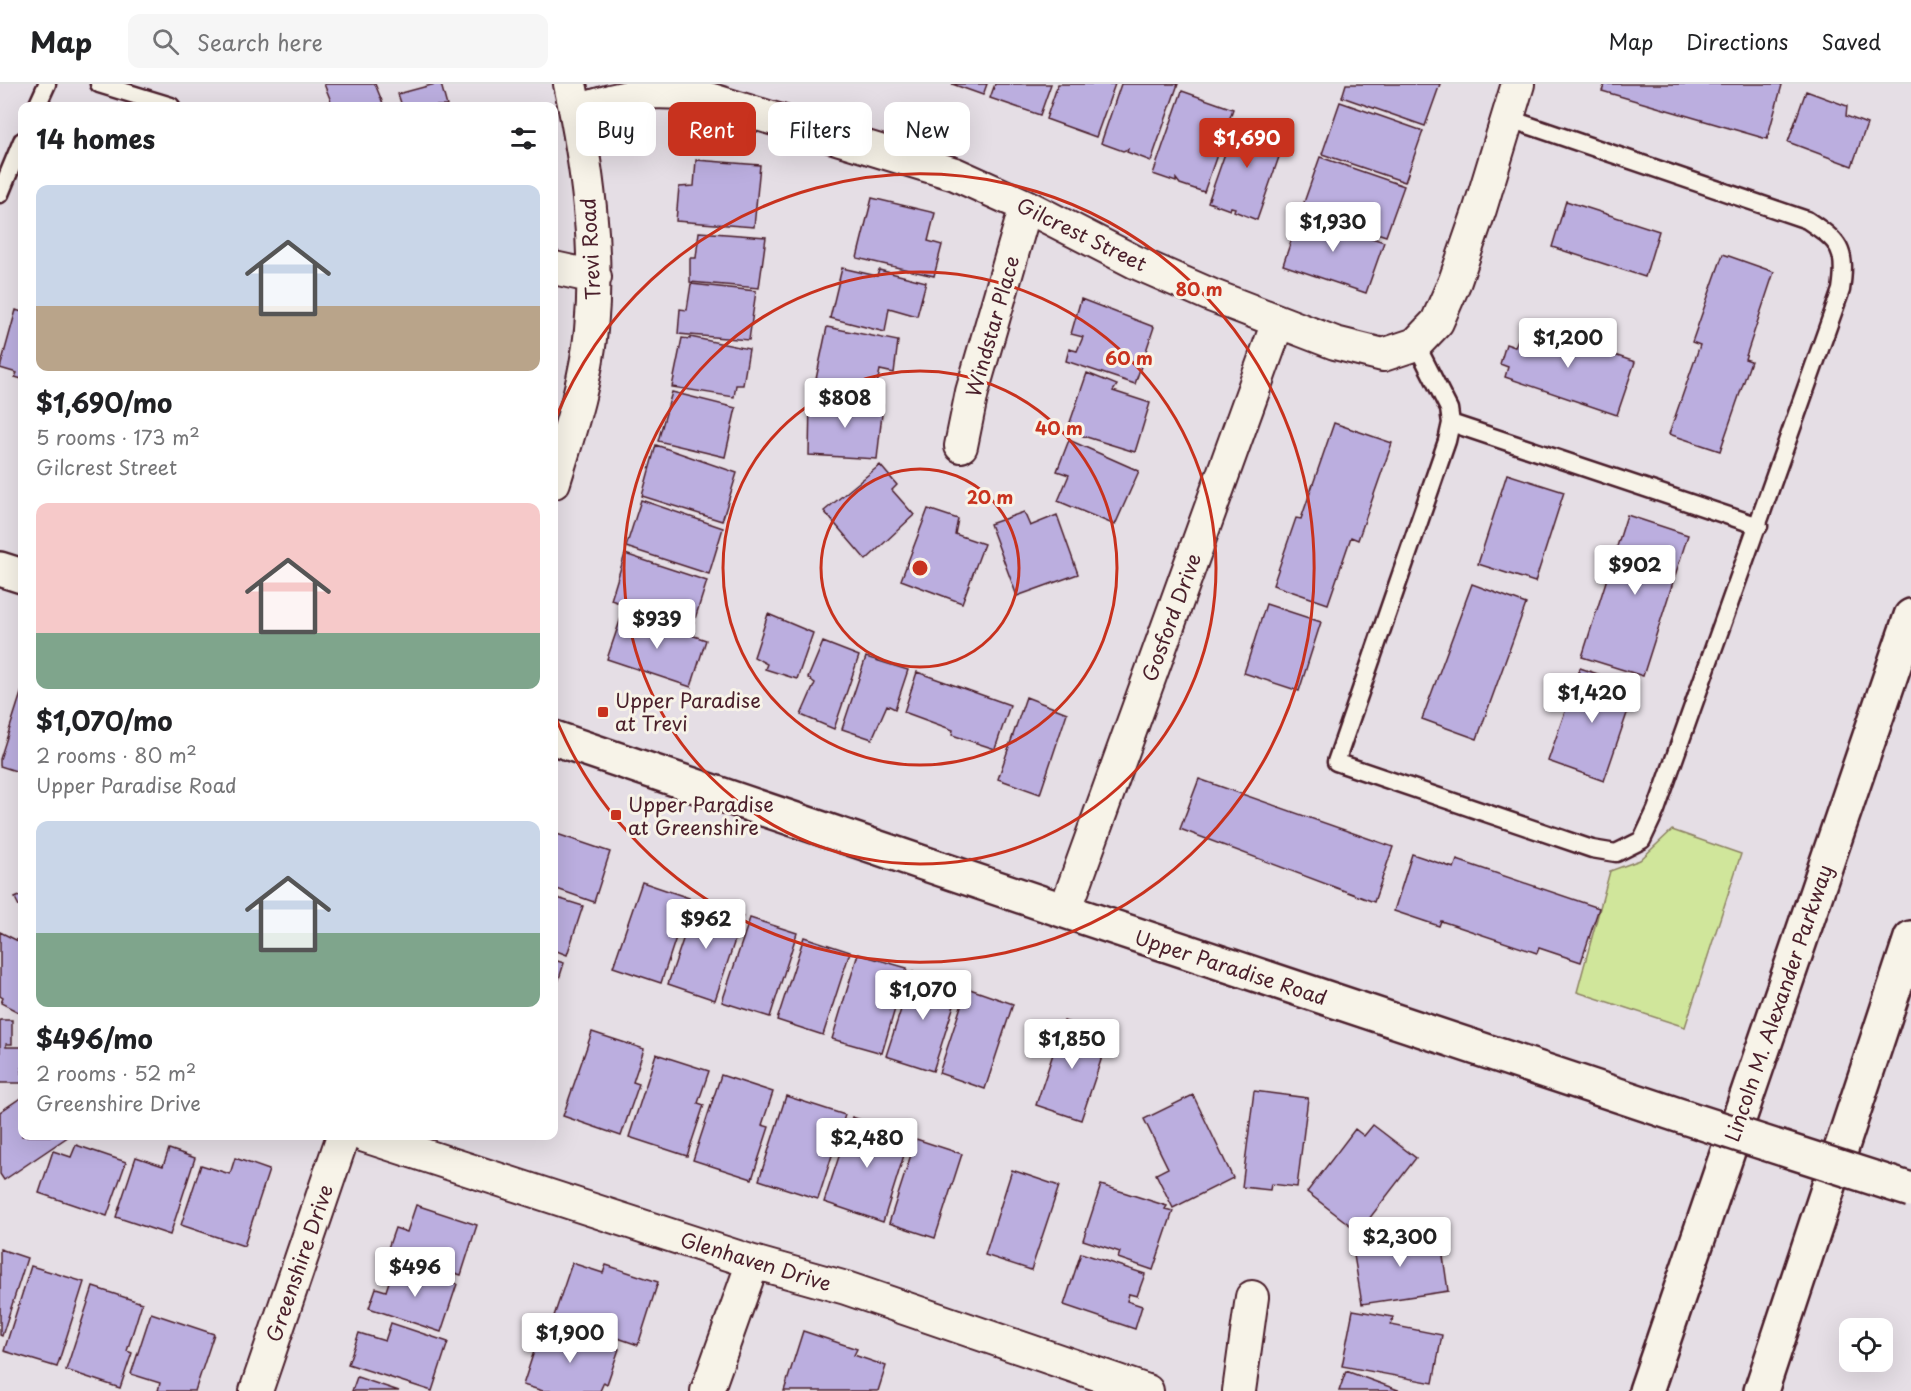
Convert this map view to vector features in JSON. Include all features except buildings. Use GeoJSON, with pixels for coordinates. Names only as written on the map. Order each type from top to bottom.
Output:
{"type":"FeatureCollection","features":[{"type":"Feature","properties":{"kind":"main road"},"geometry":{"type":"LineString","coordinates":[[0,569],[18,575]]}},
{"type":"Feature","properties":{"kind":"main road","name":"Lincoln M. Alexander Parkway"},"geometry":{"type":"LineString","coordinates":[[1646,1391],[1911,616]]}},
{"type":"Feature","properties":{"kind":"main road","name":"Upper Paradise Road"},"geometry":{"type":"LineString","coordinates":[[558,739],[1683,1118],[1911,1190]]}},
{"type":"Feature","properties":{"kind":"main road"},"geometry":{"type":"LineString","coordinates":[[1761,1391],[1911,938]]}},
{"type":"Feature","properties":{"kind":"street","name":"Gilcrest Street"},"geometry":{"type":"LineString","coordinates":[[573,98],[610,101],[651,92],[689,93],[955,174],[1026,206],[1135,262],[1278,322],[1335,343],[1383,355],[1416,344],[1437,322],[1455,281],[1480,209],[1518,84]]}},
{"type":"Feature","properties":{"kind":"street","name":"Trevi Road"},"geometry":{"type":"LineString","coordinates":[[558,468],[583,380],[591,332],[595,277],[585,166],[573,98]]}},
{"type":"Feature","properties":{"kind":"street","name":"Windstar Place"},"geometry":{"type":"LineString","coordinates":[[961,446],[972,392],[1026,206]]}},
{"type":"Feature","properties":{"kind":"street"},"geometry":{"type":"LineString","coordinates":[[558,269],[595,277]]}},
{"type":"Feature","properties":{"kind":"street","name":"Gosford Drive"},"geometry":{"type":"LineString","coordinates":[[1065,911],[1278,322]]}},
{"type":"Feature","properties":{"kind":"street","name":"Greenshire Drive"},"geometry":{"type":"LineString","coordinates":[[256,1391],[342,1140]]}},
{"type":"Feature","properties":{"kind":"street","name":"Glenhaven Drive"},"geometry":{"type":"LineString","coordinates":[[377,1140],[753,1262],[846,1288],[1147,1391]]}},
{"type":"Feature","properties":{"kind":"street"},"geometry":{"type":"LineString","coordinates":[[706,1391],[753,1262]]}},
{"type":"Feature","properties":{"kind":"street"},"geometry":{"type":"LineString","coordinates":[[1239,1391],[1252,1297]]}},
{"type":"Feature","properties":{"kind":"lane"},"geometry":{"type":"LineString","coordinates":[[40,102],[47,84]]}},
{"type":"Feature","properties":{"kind":"lane"},"geometry":{"type":"LineString","coordinates":[[99,84],[158,102]]}},
{"type":"Feature","properties":{"kind":"lane"},"geometry":{"type":"LineString","coordinates":[[1416,344],[1449,409],[1451,423],[1440,465],[1336,762],[1592,849],[1616,853],[1642,840],[1656,810],[1759,526],[1841,290],[1844,269],[1840,248],[1829,235],[1807,220],[1507,118]]}},
{"type":"Feature","properties":{"kind":"lane"},"geometry":{"type":"LineString","coordinates":[[0,194],[18,151]]}},
{"type":"Feature","properties":{"kind":"lane"},"geometry":{"type":"LineString","coordinates":[[1451,423],[1759,526]]}},
{"type":"Feature","properties":{"kind":"green space"},"geometry":{"type":"Polygon","coordinates":[[[1672,830],[1741,854],[1685,1027],[1577,992],[1610,871],[1640,860],[1672,830]]]}},
{"type":"Feature","properties":{"kind":"place","name":"Upper Paradise at Trevi"},"geometry":{"type":"Point","coordinates":[603,712]}},
{"type":"Feature","properties":{"kind":"place","name":"Upper Paradise at Greenshire"},"geometry":{"type":"Point","coordinates":[616,815]}}]}
